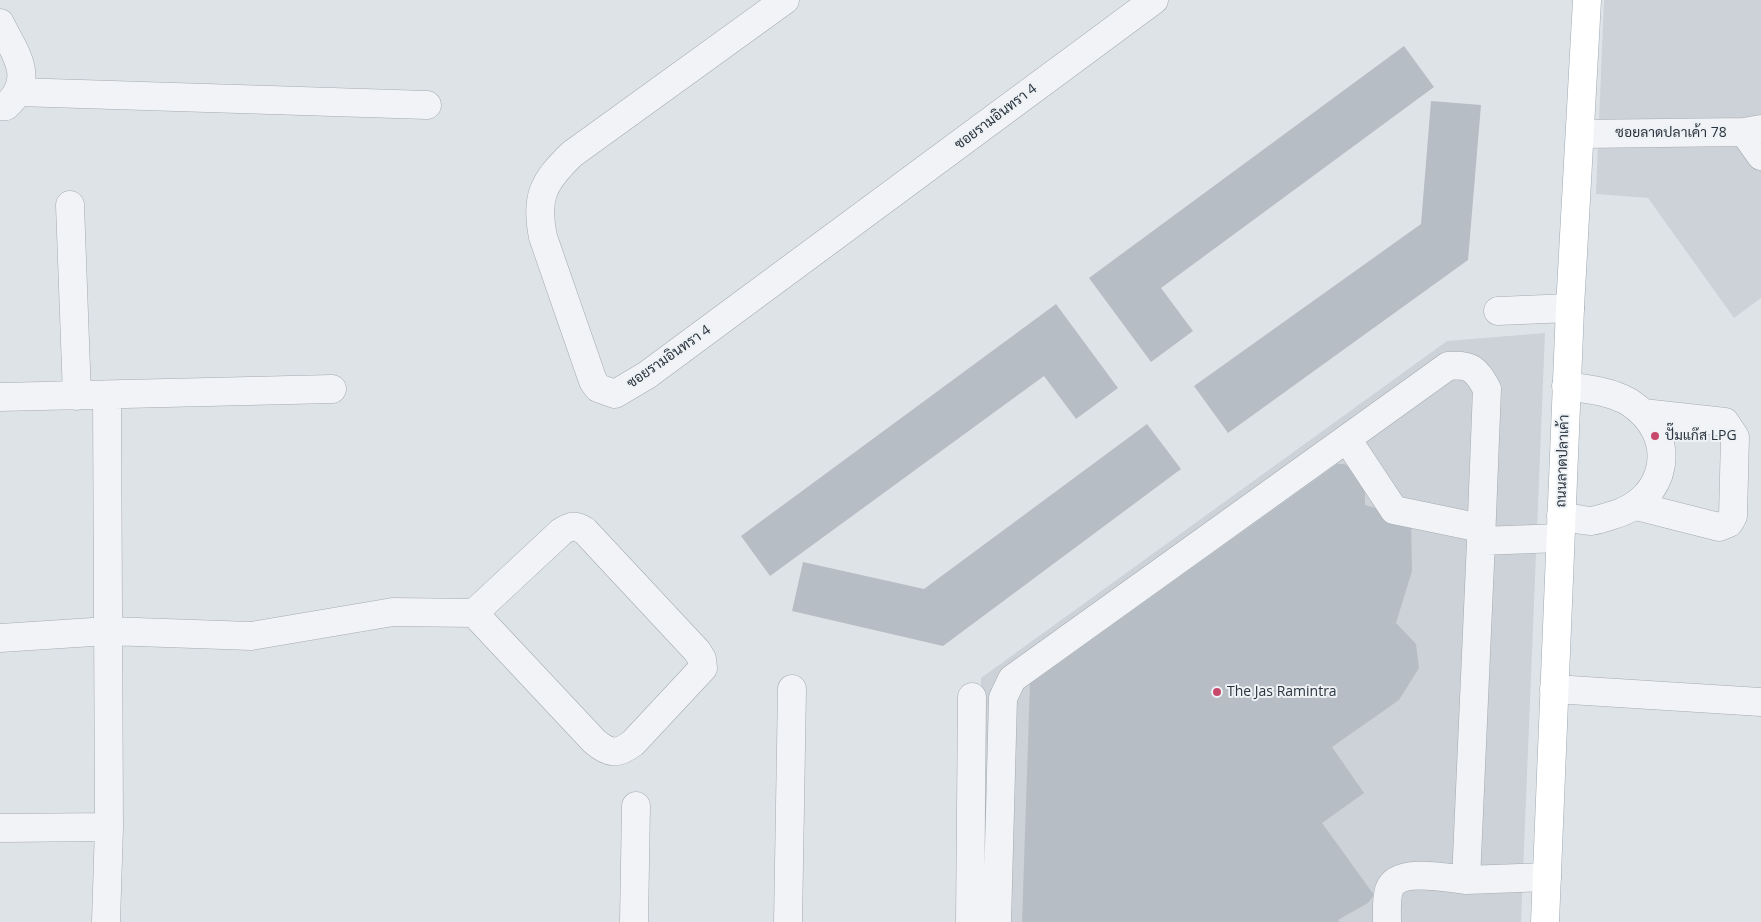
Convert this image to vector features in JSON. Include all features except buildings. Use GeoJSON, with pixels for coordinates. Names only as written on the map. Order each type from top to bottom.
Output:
{"type":"FeatureCollection","features":[{"type":"Feature","properties":{"kind":"main road","name":"ถนนลาดปลาเค้า"},"geometry":{"type":"LineString","coordinates":[[1545,922],[1566,386],[1587,0]]}},
{"type":"Feature","properties":{"kind":"street","name":"ซอยรามอินทรา 4"},"geometry":{"type":"LineString","coordinates":[[784,0],[572,154],[553,172],[543,192],[538,214],[543,237],[593,382],[598,388],[615,394],[647,375],[1154,0]]}},
{"type":"Feature","properties":{"kind":"street"},"geometry":{"type":"LineString","coordinates":[[0,23],[22,69],[22,81],[9,99]]}},
{"type":"Feature","properties":{"kind":"street"},"geometry":{"type":"LineString","coordinates":[[9,99],[427,105]]}},
{"type":"Feature","properties":{"kind":"street","name":"ซอยลาดปลาเค้า 78"},"geometry":{"type":"LineString","coordinates":[[1581,134],[1752,131]]}},
{"type":"Feature","properties":{"kind":"street"},"geometry":{"type":"LineString","coordinates":[[1752,131],[1761,156]]}},
{"type":"Feature","properties":{"kind":"street"},"geometry":{"type":"LineString","coordinates":[[70,205],[77,396]]}},
{"type":"Feature","properties":{"kind":"street"},"geometry":{"type":"LineString","coordinates":[[1498,311],[1570,308]]}},
{"type":"Feature","properties":{"kind":"street"},"geometry":{"type":"LineString","coordinates":[[997,922],[1003,698],[1012,679],[1448,366],[1465,364],[1478,373],[1486,389],[1466,880]]}},
{"type":"Feature","properties":{"kind":"street"},"geometry":{"type":"LineString","coordinates":[[1347,439],[1392,509],[1481,534],[1561,527],[1591,521],[1636,506],[1652,491],[1658,480],[1661,448],[1653,425],[1628,402],[1615,396],[1566,386]]}},
{"type":"Feature","properties":{"kind":"street"},"geometry":{"type":"LineString","coordinates":[[0,398],[332,389]]}},
{"type":"Feature","properties":{"kind":"street"},"geometry":{"type":"LineString","coordinates":[[106,922],[109,827],[107,396]]}},
{"type":"Feature","properties":{"kind":"street"},"geometry":{"type":"LineString","coordinates":[[1636,506],[1719,527],[1729,523],[1733,516],[1736,437],[1725,422],[1643,414]]}},
{"type":"Feature","properties":{"kind":"street"},"geometry":{"type":"LineString","coordinates":[[0,638],[108,631],[251,636],[393,612],[474,612],[561,532],[569,526],[577,526],[585,531],[697,651],[702,659],[703,668],[633,744],[613,754],[603,749],[594,741],[474,612]]}},
{"type":"Feature","properties":{"kind":"street"},"geometry":{"type":"LineString","coordinates":[[788,922],[792,689]]}},
{"type":"Feature","properties":{"kind":"street"},"geometry":{"type":"LineString","coordinates":[[1554,689],[1761,702]]}},
{"type":"Feature","properties":{"kind":"street"},"geometry":{"type":"LineString","coordinates":[[970,922],[972,697]]}},
{"type":"Feature","properties":{"kind":"street"},"geometry":{"type":"LineString","coordinates":[[634,922],[636,806]]}},
{"type":"Feature","properties":{"kind":"street"},"geometry":{"type":"LineString","coordinates":[[0,828],[109,827]]}},
{"type":"Feature","properties":{"kind":"street"},"geometry":{"type":"LineString","coordinates":[[1387,922],[1389,890],[1396,880],[1410,875],[1466,880],[1547,877]]}},
{"type":"Feature","properties":{"kind":"shaded area"},"geometry":{"type":"Polygon","coordinates":[[[1604,0],[1761,0],[1761,298],[1734,318],[1648,198],[1596,194],[1604,0]]]}},
{"type":"Feature","properties":{"kind":"shaded area"},"geometry":{"type":"Polygon","coordinates":[[[1545,333],[1521,922],[975,922],[981,678],[1447,341],[1545,333]]]}},
{"type":"Feature","properties":{"kind":"place","name":"ปั๊มแก๊ส LPG"},"geometry":{"type":"Point","coordinates":[1655,436]}},
{"type":"Feature","properties":{"kind":"place","name":"The Jas Ramintra"},"geometry":{"type":"Point","coordinates":[1217,692]}}]}
